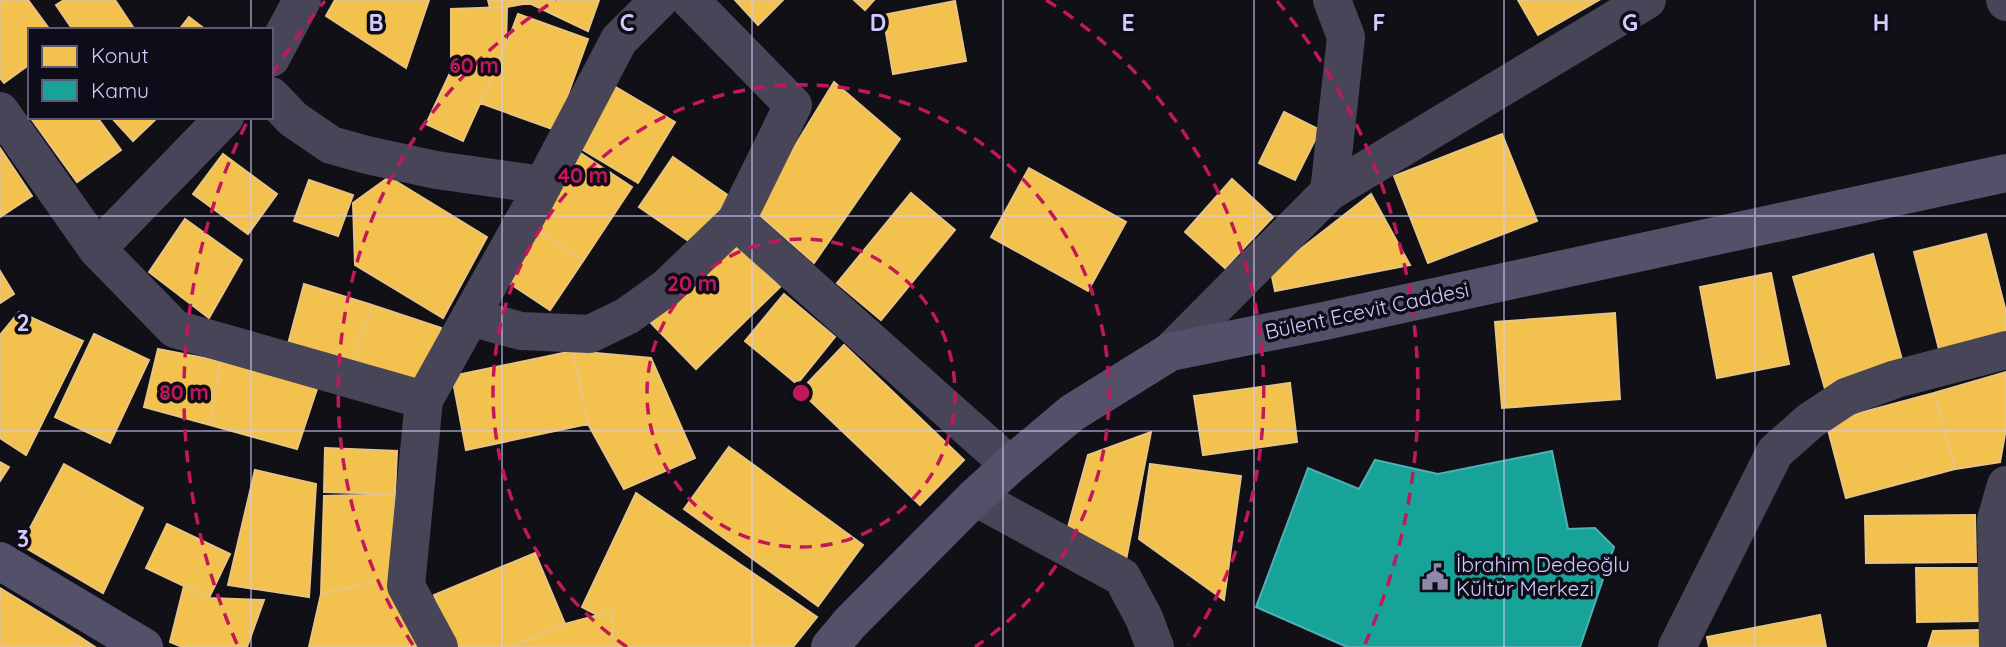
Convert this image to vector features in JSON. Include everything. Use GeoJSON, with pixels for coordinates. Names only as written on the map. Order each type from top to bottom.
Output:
{"type":"FeatureCollection","features":[{"type":"Feature","properties":{"kind":"main road","name":"Bülent Ecevit Caddesi"},"geometry":{"type":"LineString","coordinates":[[830,647],[850,623],[1010,465],[1072,413],[1170,352],[2006,173]]}},
{"type":"Feature","properties":{"kind":"main road"},"geometry":{"type":"LineString","coordinates":[[0,561],[144,647]]}},
{"type":"Feature","properties":{"kind":"street"},"geometry":{"type":"LineString","coordinates":[[273,54],[302,0]]}},
{"type":"Feature","properties":{"kind":"street"},"geometry":{"type":"LineString","coordinates":[[439,647],[406,586],[424,400],[543,185],[619,40],[659,0]]}},
{"type":"Feature","properties":{"kind":"street"},"geometry":{"type":"LineString","coordinates":[[470,317],[521,331],[590,334],[626,316],[666,288],[736,221],[793,105],[690,0]]}},
{"type":"Feature","properties":{"kind":"street"},"geometry":{"type":"LineString","coordinates":[[1329,192],[1346,37],[1332,0]]}},
{"type":"Feature","properties":{"kind":"street"},"geometry":{"type":"LineString","coordinates":[[1170,352],[1329,192],[1647,0]]}},
{"type":"Feature","properties":{"kind":"street"},"geometry":{"type":"LineString","coordinates":[[273,98],[293,119],[331,145],[436,170],[543,185]]}},
{"type":"Feature","properties":{"kind":"street"},"geometry":{"type":"LineString","coordinates":[[0,111],[97,249],[175,329],[424,400]]}},
{"type":"Feature","properties":{"kind":"street"},"geometry":{"type":"LineString","coordinates":[[97,249],[223,119]]}},
{"type":"Feature","properties":{"kind":"street"},"geometry":{"type":"LineString","coordinates":[[736,221],[1010,465]]}},
{"type":"Feature","properties":{"kind":"street"},"geometry":{"type":"LineString","coordinates":[[1677,647],[1775,452],[1810,421],[1846,397],[1896,379],[2006,350]]}},
{"type":"Feature","properties":{"kind":"street"},"geometry":{"type":"LineString","coordinates":[[1998,647],[1996,520],[2006,485]]}},
{"type":"Feature","properties":{"kind":"street"},"geometry":{"type":"LineString","coordinates":[[975,497],[1122,577],[1144,618],[1155,647]]}},
{"type":"Feature","properties":{"kind":"building: Konut"},"geometry":{"type":"Polygon","coordinates":[[[0,0],[28,0],[49,28],[28,28],[28,65],[4,83],[0,78],[0,0]]]}},
{"type":"Feature","properties":{"kind":"building: Konut"},"geometry":{"type":"Polygon","coordinates":[[[64,0],[115,0],[133,27],[72,28],[56,5],[64,0]]]}},
{"type":"Feature","properties":{"kind":"building: Konut"},"geometry":{"type":"Polygon","coordinates":[[[335,0],[429,0],[406,68],[326,16],[335,0]]]}},
{"type":"Feature","properties":{"kind":"building: Konut"},"geometry":{"type":"Polygon","coordinates":[[[488,0],[528,0],[529,3],[490,8],[488,0]]]}},
{"type":"Feature","properties":{"kind":"building: Konut"},"geometry":{"type":"Polygon","coordinates":[[[528,0],[599,0],[588,31],[529,3],[528,0]]]}},
{"type":"Feature","properties":{"kind":"building: Konut"},"geometry":{"type":"Polygon","coordinates":[[[735,0],[783,0],[758,25],[735,0]]]}},
{"type":"Feature","properties":{"kind":"building: Konut"},"geometry":{"type":"Polygon","coordinates":[[[854,0],[874,0],[865,10],[854,0]]]}},
{"type":"Feature","properties":{"kind":"building: Konut"},"geometry":{"type":"Polygon","coordinates":[[[1518,0],[1599,0],[1538,35],[1518,0]]]}},
{"type":"Feature","properties":{"kind":"building: Konut"},"geometry":{"type":"Polygon","coordinates":[[[955,1],[966,61],[893,74],[883,15],[955,1]]]}},
{"type":"Feature","properties":{"kind":"building: Konut"},"geometry":{"type":"Polygon","coordinates":[[[507,7],[506,46],[463,141],[426,124],[451,71],[451,9],[507,7]]]}},
{"type":"Feature","properties":{"kind":"building: Konut"},"geometry":{"type":"Polygon","coordinates":[[[518,14],[588,39],[555,130],[480,103],[518,14]]]}},
{"type":"Feature","properties":{"kind":"building: Konut"},"geometry":{"type":"Polygon","coordinates":[[[189,17],[203,28],[181,28],[189,17]]]}},
{"type":"Feature","properties":{"kind":"building: Konut"},"geometry":{"type":"Polygon","coordinates":[[[834,82],[900,139],[814,263],[755,211],[834,82]]]}},
{"type":"Feature","properties":{"kind":"building: Konut"},"geometry":{"type":"Polygon","coordinates":[[[614,86],[675,122],[638,183],[578,147],[614,86]]]}},
{"type":"Feature","properties":{"kind":"building: Konut"},"geometry":{"type":"Polygon","coordinates":[[[1284,112],[1320,130],[1295,180],[1259,163],[1284,112]]]}},
{"type":"Feature","properties":{"kind":"building: Konut"},"geometry":{"type":"Polygon","coordinates":[[[31,119],[98,119],[121,150],[77,182],[31,119]]]}},
{"type":"Feature","properties":{"kind":"building: Konut"},"geometry":{"type":"Polygon","coordinates":[[[113,119],[156,119],[133,141],[113,119]]]}},
{"type":"Feature","properties":{"kind":"building: Konut"},"geometry":{"type":"Polygon","coordinates":[[[1502,134],[1537,221],[1428,263],[1394,176],[1502,134]]]}},
{"type":"Feature","properties":{"kind":"building: Konut"},"geometry":{"type":"Polygon","coordinates":[[[0,148],[32,196],[0,217],[0,148]]]}},
{"type":"Feature","properties":{"kind":"building: Konut"},"geometry":{"type":"Polygon","coordinates":[[[579,152],[632,187],[583,261],[531,226],[579,152]]]}},
{"type":"Feature","properties":{"kind":"building: Konut"},"geometry":{"type":"Polygon","coordinates":[[[223,154],[277,194],[248,234],[193,194],[223,154]]]}},
{"type":"Feature","properties":{"kind":"building: Konut"},"geometry":{"type":"Polygon","coordinates":[[[673,157],[729,196],[696,246],[639,207],[673,157]]]}},
{"type":"Feature","properties":{"kind":"building: Konut"},"geometry":{"type":"Polygon","coordinates":[[[1029,168],[1126,222],[1088,291],[991,237],[1029,168]]]}},
{"type":"Feature","properties":{"kind":"building: Konut"},"geometry":{"type":"Polygon","coordinates":[[[389,177],[487,237],[443,318],[355,265],[353,203],[389,177]]]}},
{"type":"Feature","properties":{"kind":"building: Konut"},"geometry":{"type":"Polygon","coordinates":[[[1232,179],[1273,217],[1225,268],[1185,232],[1232,179]]]}},
{"type":"Feature","properties":{"kind":"building: Konut"},"geometry":{"type":"Polygon","coordinates":[[[309,180],[353,195],[338,236],[294,221],[309,180]]]}},
{"type":"Feature","properties":{"kind":"building: Konut"},"geometry":{"type":"Polygon","coordinates":[[[911,193],[955,230],[881,320],[837,283],[911,193]]]}},
{"type":"Feature","properties":{"kind":"building: Konut"},"geometry":{"type":"Polygon","coordinates":[[[1371,194],[1410,265],[1275,291],[1271,272],[1371,194]]]}},
{"type":"Feature","properties":{"kind":"building: Konut"},"geometry":{"type":"Polygon","coordinates":[[[185,219],[242,260],[209,318],[149,272],[185,219]]]}},
{"type":"Feature","properties":{"kind":"building: Konut"},"geometry":{"type":"Polygon","coordinates":[[[533,227],[583,261],[550,310],[503,279],[533,227]]]}},
{"type":"Feature","properties":{"kind":"building: Konut"},"geometry":{"type":"Polygon","coordinates":[[[1986,234],[2006,312],[2006,335],[1940,353],[1914,252],[1986,234]]]}},
{"type":"Feature","properties":{"kind":"building: Konut"},"geometry":{"type":"Polygon","coordinates":[[[734,241],[780,287],[696,369],[651,323],[734,241]]]}},
{"type":"Feature","properties":{"kind":"building: Konut"},"geometry":{"type":"Polygon","coordinates":[[[1873,254],[1904,367],[1825,389],[1793,277],[1873,254]]]}},
{"type":"Feature","properties":{"kind":"building: Konut"},"geometry":{"type":"Polygon","coordinates":[[[0,271],[14,294],[0,303],[0,271]]]}},
{"type":"Feature","properties":{"kind":"building: Konut"},"geometry":{"type":"Polygon","coordinates":[[[1771,273],[1789,364],[1717,378],[1700,287],[1771,273]]]}},
{"type":"Feature","properties":{"kind":"building: Konut"},"geometry":{"type":"Polygon","coordinates":[[[304,284],[372,305],[352,362],[288,344],[304,284]]]}},
{"type":"Feature","properties":{"kind":"building: Konut"},"geometry":{"type":"Polygon","coordinates":[[[784,294],[835,337],[797,384],[745,341],[784,294]]]}},
{"type":"Feature","properties":{"kind":"building: Konut"},"geometry":{"type":"Polygon","coordinates":[[[372,305],[441,328],[421,385],[352,362],[372,305]]]}},
{"type":"Feature","properties":{"kind":"building: Konut"},"geometry":{"type":"Polygon","coordinates":[[[19,312],[83,341],[26,455],[0,438],[0,335],[19,312]]]}},
{"type":"Feature","properties":{"kind":"building: Konut"},"geometry":{"type":"Polygon","coordinates":[[[1615,313],[1620,399],[1502,408],[1495,322],[1615,313]]]}},
{"type":"Feature","properties":{"kind":"building: Konut"},"geometry":{"type":"Polygon","coordinates":[[[94,334],[149,360],[110,443],[55,417],[94,334]]]}},
{"type":"Feature","properties":{"kind":"building: Konut"},"geometry":{"type":"Polygon","coordinates":[[[844,345],[964,460],[920,505],[800,391],[844,345]]]}},
{"type":"Feature","properties":{"kind":"building: Konut"},"geometry":{"type":"Polygon","coordinates":[[[158,349],[220,361],[210,425],[144,407],[158,349]]]}},
{"type":"Feature","properties":{"kind":"building: Konut"},"geometry":{"type":"Polygon","coordinates":[[[573,351],[588,424],[466,450],[452,376],[573,351]]]}},
{"type":"Feature","properties":{"kind":"building: Konut"},"geometry":{"type":"Polygon","coordinates":[[[573,351],[651,358],[695,458],[624,489],[588,424],[573,351]]]}},
{"type":"Feature","properties":{"kind":"building: Konut"},"geometry":{"type":"Polygon","coordinates":[[[220,361],[318,386],[297,449],[210,425],[220,361]]]}},
{"type":"Feature","properties":{"kind":"building: Konut"},"geometry":{"type":"Polygon","coordinates":[[[2006,372],[2006,429],[2000,462],[1955,469],[1934,393],[2006,372]]]}},
{"type":"Feature","properties":{"kind":"building: Konut"},"geometry":{"type":"Polygon","coordinates":[[[1290,383],[1297,442],[1203,455],[1194,396],[1290,383]]]}},
{"type":"Feature","properties":{"kind":"building: Konut"},"geometry":{"type":"Polygon","coordinates":[[[1934,393],[1955,469],[1846,498],[1826,422],[1934,393]]]}},
{"type":"Feature","properties":{"kind":"building: Konut"},"geometry":{"type":"Polygon","coordinates":[[[1151,432],[1126,560],[1068,527],[1088,455],[1151,432]]]}},
{"type":"Feature","properties":{"kind":"building: Konut"},"geometry":{"type":"Polygon","coordinates":[[[729,447],[863,545],[818,606],[684,509],[729,447]]]}},
{"type":"Feature","properties":{"kind":"building: Konut"},"geometry":{"type":"Polygon","coordinates":[[[325,448],[397,451],[395,494],[324,492],[325,448]]]}},
{"type":"Feature","properties":{"kind":"building: Konut"},"geometry":{"type":"Polygon","coordinates":[[[0,462],[9,467],[0,481],[0,462]]]}},
{"type":"Feature","properties":{"kind":"building: Konut"},"geometry":{"type":"Polygon","coordinates":[[[64,464],[143,508],[103,593],[21,545],[64,464]]]}},
{"type":"Feature","properties":{"kind":"building: Konut"},"geometry":{"type":"Polygon","coordinates":[[[1150,464],[1241,476],[1224,600],[1139,539],[1150,464]]]}},
{"type":"Feature","properties":{"kind":"building: Konut"},"geometry":{"type":"Polygon","coordinates":[[[255,470],[316,484],[309,597],[228,585],[255,470]]]}},
{"type":"Feature","properties":{"kind":"building: Konut"},"geometry":{"type":"Polygon","coordinates":[[[636,493],[817,617],[793,647],[613,647],[613,611],[597,615],[582,607],[636,493]]]}},
{"type":"Feature","properties":{"kind":"building: Konut"},"geometry":{"type":"Polygon","coordinates":[[[395,494],[394,577],[321,594],[324,496],[395,494]]]}},
{"type":"Feature","properties":{"kind":"building: Konut"},"geometry":{"type":"Polygon","coordinates":[[[1975,515],[1976,562],[1866,563],[1865,516],[1975,515]]]}},
{"type":"Feature","properties":{"kind":"building: Konut"},"geometry":{"type":"Polygon","coordinates":[[[167,524],[230,554],[209,598],[146,568],[167,524]]]}},
{"type":"Feature","properties":{"kind":"building: Konut"},"geometry":{"type":"Polygon","coordinates":[[[535,553],[565,624],[511,647],[455,647],[434,595],[535,553]]]}},
{"type":"Feature","properties":{"kind":"building: Konut"},"geometry":{"type":"Polygon","coordinates":[[[1916,568],[1981,568],[1981,621],[1917,622],[1916,568]]]}},
{"type":"Feature","properties":{"kind":"building: Konut"},"geometry":{"type":"Polygon","coordinates":[[[394,577],[432,647],[309,647],[321,594],[394,577]]]}},
{"type":"Feature","properties":{"kind":"building: Konut"},"geometry":{"type":"Polygon","coordinates":[[[184,586],[209,598],[264,600],[247,647],[182,647],[170,642],[184,586]]]}},
{"type":"Feature","properties":{"kind":"building: Konut"},"geometry":{"type":"Polygon","coordinates":[[[0,588],[80,637],[74,647],[0,647],[0,588]]]}},
{"type":"Feature","properties":{"kind":"building: Konut"},"geometry":{"type":"Polygon","coordinates":[[[613,611],[613,647],[511,647],[565,624],[613,611]]]}},
{"type":"Feature","properties":{"kind":"building: Konut"},"geometry":{"type":"Polygon","coordinates":[[[1820,615],[1826,647],[1709,647],[1707,637],[1820,615]]]}},
{"type":"Feature","properties":{"kind":"building: Konut"},"geometry":{"type":"Polygon","coordinates":[[[1980,630],[1980,647],[1928,647],[1933,631],[1980,630]]]}},
{"type":"Feature","properties":{"kind":"building: Konut"},"geometry":{"type":"Polygon","coordinates":[[[80,637],[95,647],[74,647],[80,637]]]}},
{"type":"Feature","properties":{"kind":"building: Kamu","name":"İbrahim Dedeoğlu Kültür Merkezi"},"geometry":{"type":"Polygon","coordinates":[[[1552,451],[1568,529],[1595,528],[1614,547],[1580,647],[1347,647],[1256,607],[1308,468],[1359,489],[1375,460],[1438,474],[1552,451]]]}},
{"type":"Feature","properties":{"kind":"place","name":"İbrahim Dedeoğlu Kültür Merkezi"},"geometry":{"type":"Point","coordinates":[1435,577]}}]}
